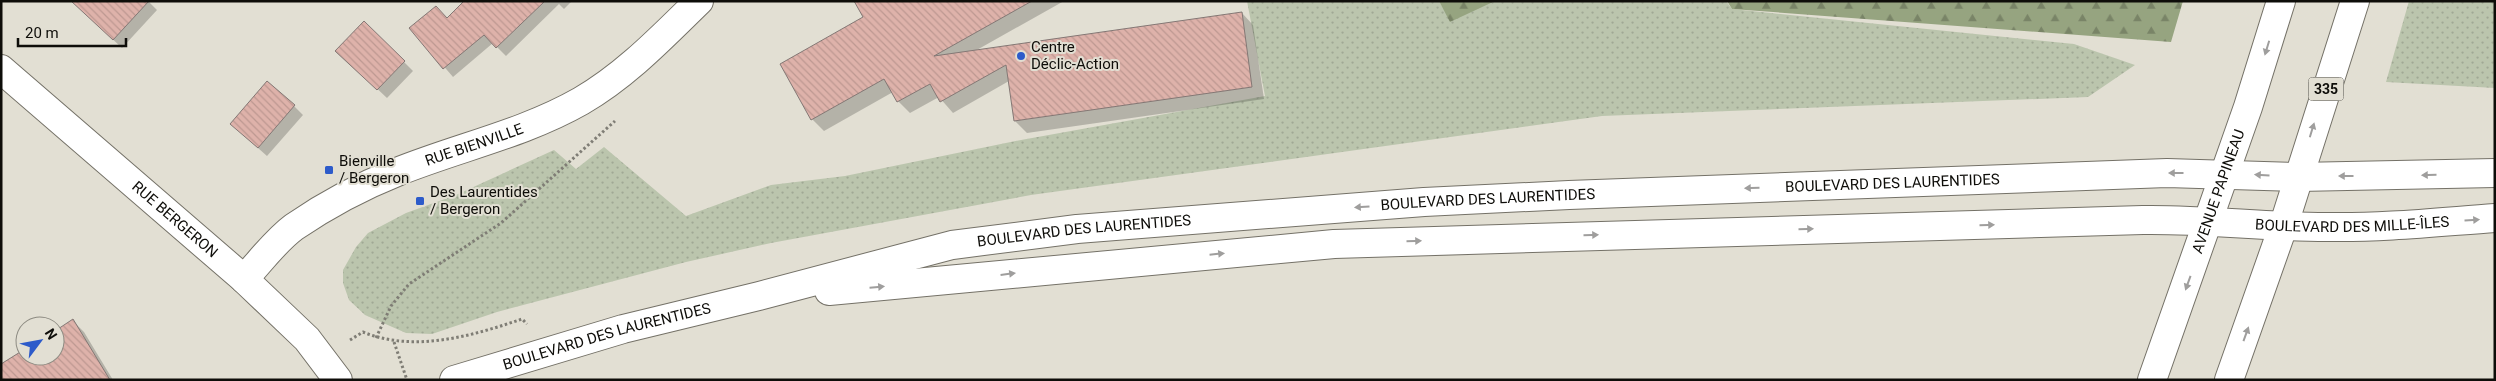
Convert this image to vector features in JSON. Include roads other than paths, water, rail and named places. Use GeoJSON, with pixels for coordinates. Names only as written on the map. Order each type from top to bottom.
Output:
{"type":"FeatureCollection","features":[{"type":"Feature","properties":{"kind":"main road","name":"RUE BIENVILLE"},"geometry":{"type":"LineString","coordinates":[[244,279],[293,228],[368,184],[523,129],[581,101],[612,81],[642,57],[700,1]]}},
{"type":"Feature","properties":{"kind":"main road","name":"AVENUE PAPINEAU"},"geometry":{"type":"LineString","coordinates":[[2152,380],[2225,174],[2282,1]]}},
{"type":"Feature","properties":{"kind":"main road","name":"335"},"geometry":{"type":"LineString","coordinates":[[2229,380],[2284,224],[2355,1]]}},
{"type":"Feature","properties":{"kind":"main road","name":"RUE BERGERON"},"geometry":{"type":"LineString","coordinates":[[1,69],[244,279],[306,339],[338,380]]}},
{"type":"Feature","properties":{"kind":"main road"},"geometry":{"type":"LineString","coordinates":[[2225,174],[2298,177],[2495,173]]}},
{"type":"Feature","properties":{"kind":"main road","name":"BOULEVARD DES LAURENTIDES"},"geometry":{"type":"LineString","coordinates":[[454,380],[622,329],[759,296],[952,245],[1077,229],[1424,202],[1569,195],[2098,176],[2225,174]]}},
{"type":"Feature","properties":{"kind":"main road","name":"BOULEVARD DES MILLE-ÎLES"},"geometry":{"type":"LineString","coordinates":[[2209,220],[2325,227],[2370,227],[2495,218]]}},
{"type":"Feature","properties":{"kind":"main road","name":"BOULEVARD DES LAURENTIDES"},"geometry":{"type":"LineString","coordinates":[[759,296],[960,280],[1084,266],[1334,244],[2143,220],[2209,220]]}},
{"type":"Feature","properties":{"kind":"place","name":"Centre Déclic-Action"},"geometry":{"type":"Point","coordinates":[1021,56]}},
{"type":"Feature","properties":{"kind":"place","name":"Bienville / Bergeron"},"geometry":{"type":"Point","coordinates":[329,170]}},
{"type":"Feature","properties":{"kind":"place","name":"Des Laurentides / Bergeron"},"geometry":{"type":"Point","coordinates":[420,201]}}]}
